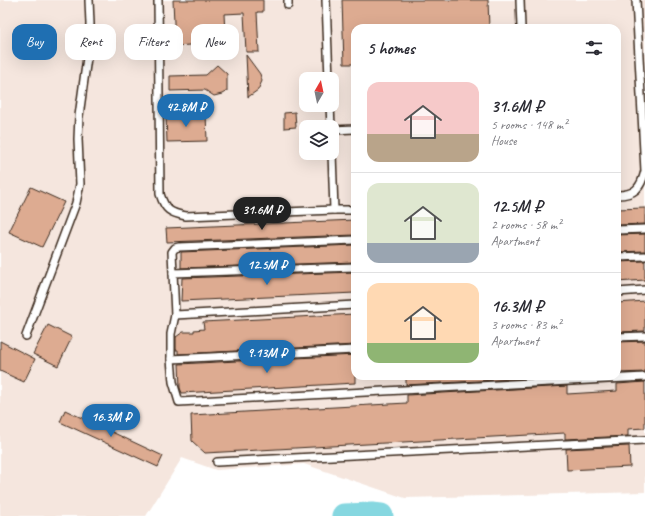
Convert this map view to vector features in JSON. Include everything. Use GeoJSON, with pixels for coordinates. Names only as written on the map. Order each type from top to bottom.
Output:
{"type":"FeatureCollection","features":[{"type":"Feature","properties":{"kind":"lane"},"geometry":{"type":"LineString","coordinates":[[26,336],[76,203],[79,190],[80,170],[78,139],[89,43],[89,0]]}},
{"type":"Feature","properties":{"kind":"lane"},"geometry":{"type":"LineString","coordinates":[[158,0],[160,194],[164,206],[174,214],[186,216],[351,210]]}},
{"type":"Feature","properties":{"kind":"lane"},"geometry":{"type":"LineString","coordinates":[[326,0],[329,72]]}},
{"type":"Feature","properties":{"kind":"lane"},"geometry":{"type":"LineString","coordinates":[[520,0],[521,24]]}},
{"type":"Feature","properties":{"kind":"lane"},"geometry":{"type":"LineString","coordinates":[[621,195],[635,192],[642,183],[645,171],[636,0]]}},
{"type":"Feature","properties":{"kind":"lane"},"geometry":{"type":"LineString","coordinates":[[339,128],[351,129]]}},
{"type":"Feature","properties":{"kind":"lane"},"geometry":{"type":"LineString","coordinates":[[332,160],[334,210]]}},
{"type":"Feature","properties":{"kind":"lane"},"geometry":{"type":"LineString","coordinates":[[621,230],[645,229]]}},
{"type":"Feature","properties":{"kind":"lane"},"geometry":{"type":"LineString","coordinates":[[351,240],[175,248],[172,252],[175,315],[171,334],[173,382],[179,402],[606,380]]}},
{"type":"Feature","properties":{"kind":"lane"},"geometry":{"type":"LineString","coordinates":[[621,257],[645,256]]}},
{"type":"Feature","properties":{"kind":"lane"},"geometry":{"type":"LineString","coordinates":[[173,273],[351,267]]}},
{"type":"Feature","properties":{"kind":"lane"},"geometry":{"type":"LineString","coordinates":[[621,292],[645,290]]}},
{"type":"Feature","properties":{"kind":"lane"},"geometry":{"type":"LineString","coordinates":[[175,315],[351,305]]}},
{"type":"Feature","properties":{"kind":"lane"},"geometry":{"type":"LineString","coordinates":[[621,337],[645,336]]}},
{"type":"Feature","properties":{"kind":"lane"},"geometry":{"type":"LineString","coordinates":[[172,359],[351,350]]}},
{"type":"Feature","properties":{"kind":"lane"},"geometry":{"type":"LineString","coordinates":[[621,379],[645,378]]}},
{"type":"Feature","properties":{"kind":"lane"},"geometry":{"type":"LineString","coordinates":[[217,462],[645,440]]}},
{"type":"Feature","properties":{"kind":"shaded area"},"geometry":{"type":"Polygon","coordinates":[[[0,0],[645,0],[645,492],[405,498],[304,464],[216,470],[182,458],[146,516],[0,516],[0,0]]]}},
{"type":"Feature","properties":{"kind":"building"},"geometry":{"type":"Polygon","coordinates":[[[173,0],[263,0],[263,12],[257,12],[259,52],[246,52],[244,13],[224,14],[225,24],[191,24],[191,45],[183,45],[183,24],[174,24],[173,0]]]}},
{"type":"Feature","properties":{"kind":"building"},"geometry":{"type":"Polygon","coordinates":[[[342,0],[488,0],[489,24],[351,24],[351,64],[344,64],[342,0]]]}},
{"type":"Feature","properties":{"kind":"building"},"geometry":{"type":"Polygon","coordinates":[[[246,55],[260,74],[262,81],[258,90],[248,97],[246,55]]]}},
{"type":"Feature","properties":{"kind":"building"},"geometry":{"type":"Polygon","coordinates":[[[217,65],[227,74],[227,91],[222,94],[214,96],[205,90],[170,91],[170,76],[206,75],[217,65]]]}},
{"type":"Feature","properties":{"kind":"building"},"geometry":{"type":"Polygon","coordinates":[[[295,112],[296,127],[284,128],[284,113],[295,112]]]}},
{"type":"Feature","properties":{"kind":"building"},"geometry":{"type":"Polygon","coordinates":[[[206,114],[207,141],[167,142],[166,115],[206,114]]]}},
{"type":"Feature","properties":{"kind":"building"},"geometry":{"type":"Polygon","coordinates":[[[31,187],[64,202],[42,247],[9,232],[31,187]]]}},
{"type":"Feature","properties":{"kind":"building"},"geometry":{"type":"Polygon","coordinates":[[[645,208],[645,224],[621,225],[621,209],[645,208]]]}},
{"type":"Feature","properties":{"kind":"building"},"geometry":{"type":"Polygon","coordinates":[[[351,220],[351,235],[167,242],[166,228],[351,220]]]}},
{"type":"Feature","properties":{"kind":"building"},"geometry":{"type":"Polygon","coordinates":[[[645,234],[645,251],[621,252],[621,235],[645,234]]]}},
{"type":"Feature","properties":{"kind":"building"},"geometry":{"type":"Polygon","coordinates":[[[351,245],[351,262],[181,268],[181,252],[351,245]]]}},
{"type":"Feature","properties":{"kind":"building"},"geometry":{"type":"Polygon","coordinates":[[[645,261],[645,280],[621,282],[621,262],[645,261]]]}},
{"type":"Feature","properties":{"kind":"building"},"geometry":{"type":"Polygon","coordinates":[[[351,272],[351,293],[181,301],[182,278],[351,272]]]}},
{"type":"Feature","properties":{"kind":"building"},"geometry":{"type":"Polygon","coordinates":[[[645,301],[645,331],[621,332],[621,303],[645,301]]]}},
{"type":"Feature","properties":{"kind":"building"},"geometry":{"type":"Polygon","coordinates":[[[351,314],[351,345],[178,354],[178,350],[176,350],[176,337],[183,332],[194,332],[194,330],[204,329],[203,322],[351,314]]]}},
{"type":"Feature","properties":{"kind":"building"},"geometry":{"type":"Polygon","coordinates":[[[48,325],[72,337],[58,366],[33,354],[48,325]]]}},
{"type":"Feature","properties":{"kind":"building"},"geometry":{"type":"Polygon","coordinates":[[[0,341],[35,359],[24,382],[0,371],[0,341]]]}},
{"type":"Feature","properties":{"kind":"building"},"geometry":{"type":"Polygon","coordinates":[[[645,341],[645,372],[621,373],[621,342],[645,341]]]}},
{"type":"Feature","properties":{"kind":"building"},"geometry":{"type":"Polygon","coordinates":[[[351,355],[351,380],[355,380],[355,383],[182,393],[180,388],[179,364],[351,355]]]}},
{"type":"Feature","properties":{"kind":"building"},"geometry":{"type":"Polygon","coordinates":[[[406,380],[495,380],[406,385],[406,380]]]}},
{"type":"Feature","properties":{"kind":"building"},"geometry":{"type":"Polygon","coordinates":[[[645,382],[645,428],[628,429],[628,436],[565,439],[565,433],[205,453],[192,441],[191,415],[407,403],[407,395],[567,386],[567,394],[617,391],[617,384],[645,382]]]}},
{"type":"Feature","properties":{"kind":"building"},"geometry":{"type":"Polygon","coordinates":[[[65,410],[163,456],[158,467],[60,422],[65,410]]]}},
{"type":"Feature","properties":{"kind":"building"},"geometry":{"type":"Polygon","coordinates":[[[629,446],[630,467],[567,470],[566,449],[629,446]]]}},
{"type":"Feature","properties":{"kind":"waterway"},"geometry":{"type":"LineString","coordinates":[[344,516],[381,516]]}}]}
